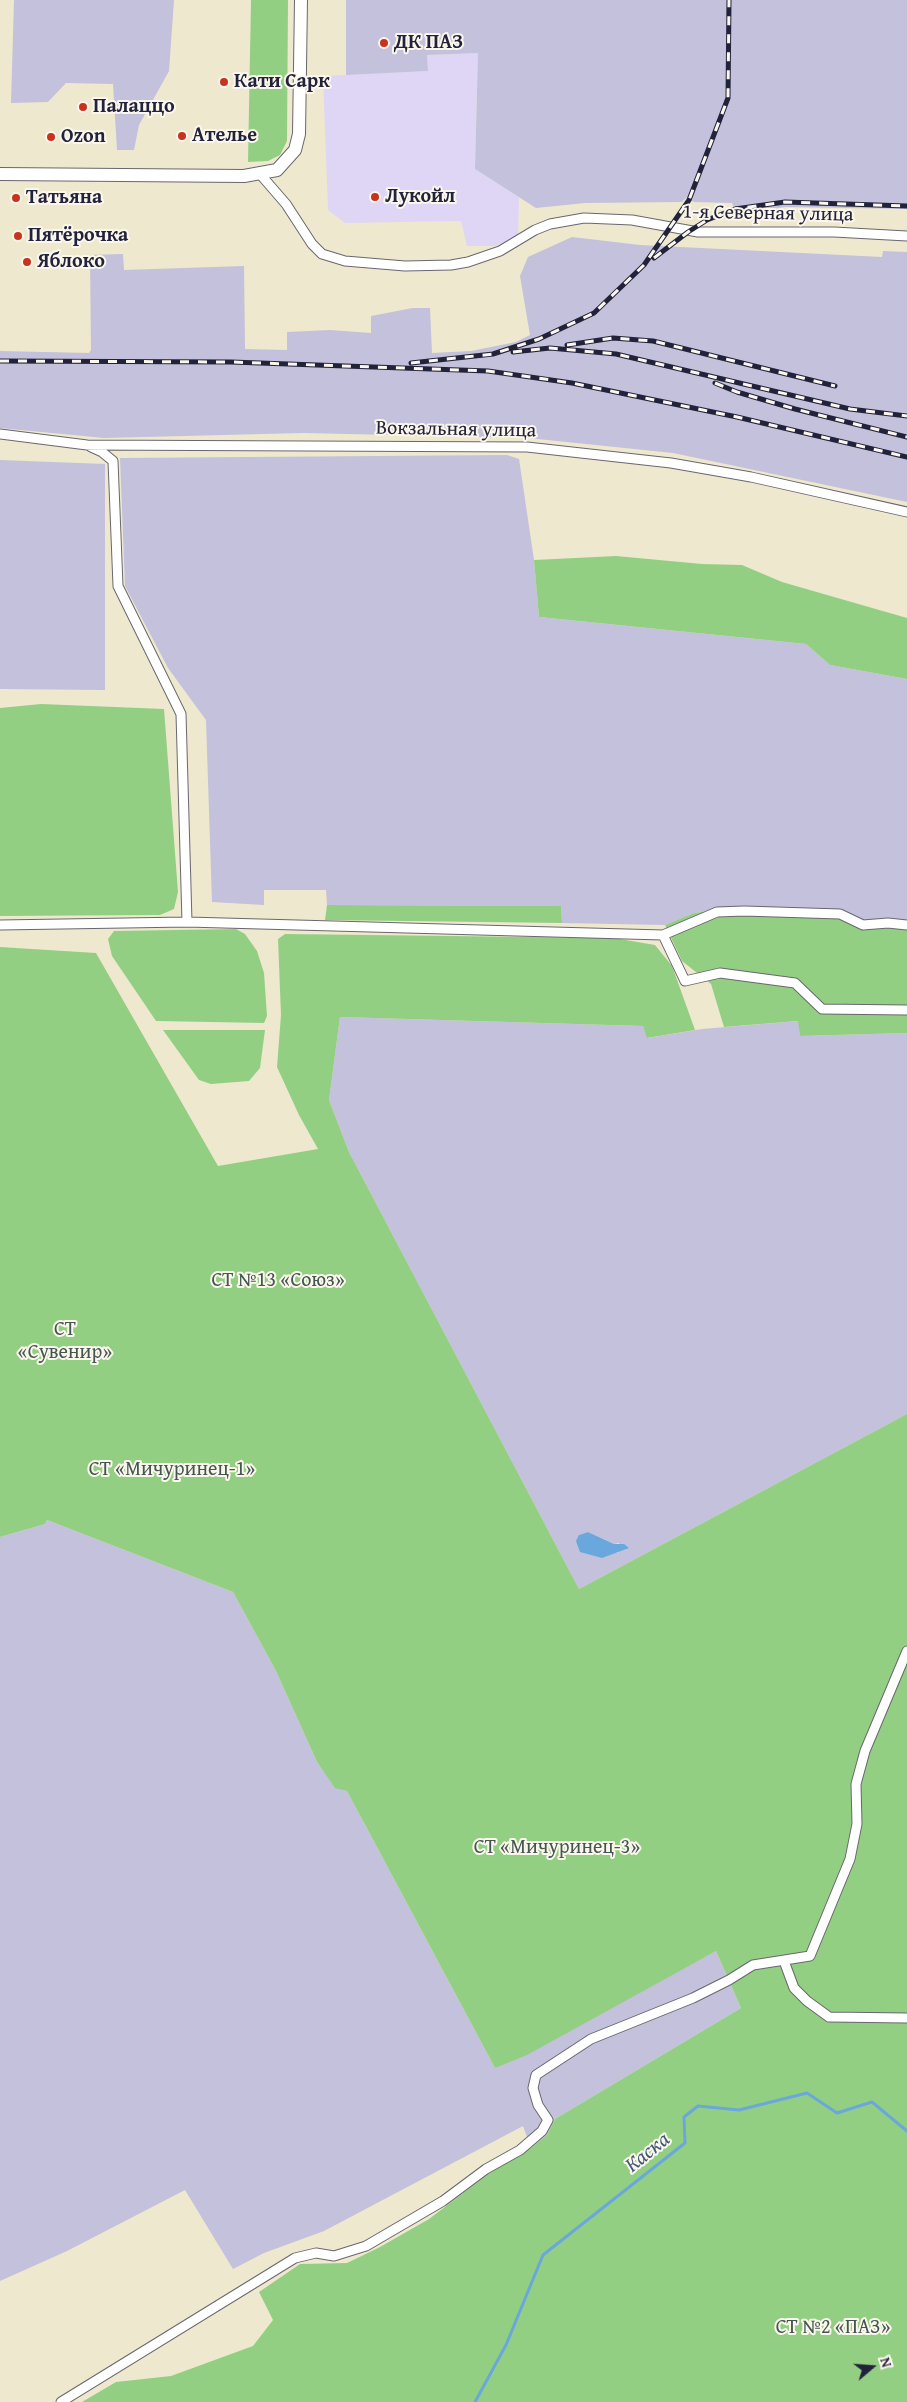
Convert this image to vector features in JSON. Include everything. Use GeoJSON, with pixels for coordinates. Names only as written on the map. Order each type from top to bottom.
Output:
{"type":"FeatureCollection","features":[{"type":"Feature","properties":{"kind":"street"},"geometry":{"type":"LineString","coordinates":[[0,174],[260,174],[277,170],[295,150],[299,134],[300,0]]}},
{"type":"Feature","properties":{"kind":"street","name":"1-я Северная улица"},"geometry":{"type":"LineString","coordinates":[[260,174],[286,204],[312,244],[322,254],[345,261],[404,266],[451,265],[468,262],[500,251],[535,230],[550,224],[584,218],[632,220],[698,232],[834,232],[907,236]]}},
{"type":"Feature","properties":{"kind":"street","name":"Вокзальная улица"},"geometry":{"type":"LineString","coordinates":[[0,434],[87,445],[528,447],[671,463],[751,477],[907,512]]}},
{"type":"Feature","properties":{"kind":"street"},"geometry":{"type":"LineString","coordinates":[[87,445],[102,452],[113,461],[118,586],[182,714],[187,922]]}},
{"type":"Feature","properties":{"kind":"street"},"geometry":{"type":"LineString","coordinates":[[0,925],[187,922],[663,935],[717,912],[744,911],[840,914],[862,925],[888,923],[907,925]]}},
{"type":"Feature","properties":{"kind":"street"},"geometry":{"type":"LineString","coordinates":[[663,935],[685,981],[720,972],[795,983],[822,1009],[907,1010]]}},
{"type":"Feature","properties":{"kind":"street"},"geometry":{"type":"LineString","coordinates":[[61,2402],[295,2258],[316,2253],[334,2256],[366,2246],[443,2201],[486,2169],[520,2150],[542,2131],[548,2120],[538,2105],[533,2088],[536,2075],[591,2038],[692,1998],[729,1980],[753,1965],[810,1956],[847,1868],[857,1824],[856,1784],[865,1751],[907,1652]]}},
{"type":"Feature","properties":{"kind":"street"},"geometry":{"type":"LineString","coordinates":[[784,1960],[794,1988],[806,2001],[829,2017],[907,2018]]}},
{"type":"Feature","properties":{"kind":"shaded area"},"geometry":{"type":"Polygon","coordinates":[[[14,0],[174,0],[169,71],[139,125],[134,150],[117,150],[113,84],[66,83],[48,102],[11,103],[14,0]]]}},
{"type":"Feature","properties":{"kind":"shaded area"},"geometry":{"type":"Polygon","coordinates":[[[346,0],[907,0],[907,209],[785,207],[737,215],[732,203],[694,202],[686,198],[682,202],[585,203],[536,208],[475,169],[478,53],[427,55],[428,71],[346,75],[346,0]]]}},
{"type":"Feature","properties":{"kind":"shaded area"},"geometry":{"type":"Polygon","coordinates":[[[478,53],[475,169],[519,197],[518,236],[495,246],[467,246],[461,221],[345,223],[328,210],[323,76],[428,71],[427,55],[478,53]]]}},
{"type":"Feature","properties":{"kind":"shaded area"},"geometry":{"type":"Polygon","coordinates":[[[572,237],[640,245],[882,257],[883,251],[907,252],[907,502],[673,453],[528,438],[303,433],[104,438],[0,428],[0,351],[89,353],[91,350],[90,255],[123,254],[124,270],[244,266],[245,349],[287,350],[287,332],[330,330],[371,333],[371,316],[413,308],[430,308],[432,353],[471,351],[516,342],[530,335],[520,276],[528,257],[572,237]]]}},
{"type":"Feature","properties":{"kind":"shaded area"},"geometry":{"type":"Polygon","coordinates":[[[507,455],[519,459],[534,560],[539,617],[806,644],[830,665],[907,679],[907,921],[864,922],[842,911],[748,906],[694,913],[665,925],[562,923],[561,906],[327,905],[326,890],[264,890],[264,905],[212,902],[206,720],[168,668],[125,586],[120,458],[507,455]]]}},
{"type":"Feature","properties":{"kind":"shaded area"},"geometry":{"type":"Polygon","coordinates":[[[0,460],[105,464],[105,690],[0,689],[0,460]]]}},
{"type":"Feature","properties":{"kind":"shaded area"},"geometry":{"type":"Polygon","coordinates":[[[340,1017],[643,1026],[648,1038],[702,1029],[799,1021],[800,1036],[907,1033],[907,1414],[579,1589],[349,1152],[329,1100],[340,1017]],[[588,1532],[579,1535],[618,1553],[619,1543],[614,1544],[588,1532]]]}},
{"type":"Feature","properties":{"kind":"shaded area"},"geometry":{"type":"Polygon","coordinates":[[[47,1520],[233,1592],[276,1671],[317,1762],[335,1787],[347,1791],[495,2068],[716,1951],[741,2008],[555,2119],[547,2135],[531,2148],[523,2126],[324,2231],[264,2253],[233,2269],[185,2190],[67,2251],[0,2281],[0,1537],[45,1524],[47,1520]]]}},
{"type":"Feature","properties":{"kind":"green space"},"geometry":{"type":"Polygon","coordinates":[[[251,0],[288,0],[287,141],[280,155],[268,161],[248,162],[251,0]]]}},
{"type":"Feature","properties":{"kind":"green space"},"geometry":{"type":"Polygon","coordinates":[[[616,556],[702,564],[742,565],[782,582],[907,618],[907,679],[830,665],[806,644],[539,617],[534,560],[616,556]]]}},
{"type":"Feature","properties":{"kind":"green space"},"geometry":{"type":"Polygon","coordinates":[[[41,704],[164,709],[178,892],[174,909],[160,915],[0,916],[0,708],[41,704]]]}},
{"type":"Feature","properties":{"kind":"green space"},"geometry":{"type":"Polygon","coordinates":[[[327,905],[561,906],[562,923],[325,920],[327,905]]]}},
{"type":"Feature","properties":{"kind":"green space"},"geometry":{"type":"Polygon","coordinates":[[[748,906],[842,911],[864,922],[907,921],[907,1033],[800,1036],[798,1021],[724,1027],[711,984],[682,961],[665,925],[694,913],[748,906]]]}},
{"type":"Feature","properties":{"kind":"green space"},"geometry":{"type":"Polygon","coordinates":[[[236,929],[245,934],[257,951],[264,973],[267,1016],[264,1023],[156,1021],[112,956],[108,939],[114,931],[236,929]]]}},
{"type":"Feature","properties":{"kind":"green space"},"geometry":{"type":"Polygon","coordinates":[[[285,934],[614,938],[655,945],[672,966],[695,1030],[647,1038],[643,1026],[340,1017],[329,1100],[349,1152],[579,1589],[907,1414],[907,2402],[82,2402],[116,2382],[171,2376],[253,2346],[273,2320],[259,2292],[300,2264],[347,2263],[380,2247],[429,2219],[499,2166],[531,2148],[547,2135],[555,2119],[741,2008],[716,1951],[527,2055],[495,2068],[347,1791],[335,1788],[317,1762],[276,1671],[233,1592],[47,1520],[45,1524],[0,1537],[0,947],[96,953],[218,1166],[318,1149],[299,1115],[277,1067],[281,1015],[278,939],[285,934]]]}},
{"type":"Feature","properties":{"kind":"green space"},"geometry":{"type":"Polygon","coordinates":[[[163,1030],[265,1030],[260,1068],[249,1081],[211,1084],[199,1080],[163,1030]]]}},
{"type":"Feature","properties":{"kind":"water"},"geometry":{"type":"Polygon","coordinates":[[[588,1532],[614,1544],[624,1544],[629,1548],[602,1558],[580,1552],[576,1541],[579,1535],[588,1532]]]}},
{"type":"Feature","properties":{"kind":"waterway","name":"Каска"},"geometry":{"type":"LineString","coordinates":[[475,2402],[506,2345],[543,2255],[685,2143],[684,2117],[698,2106],[739,2110],[807,2093],[837,2113],[872,2102],[907,2131]]}},
{"type":"Feature","properties":{"kind":"railway"},"geometry":{"type":"LineString","coordinates":[[411,363],[493,354],[539,339],[594,313],[644,265],[689,200],[728,98],[729,0]]}},
{"type":"Feature","properties":{"kind":"railway"},"geometry":{"type":"LineString","coordinates":[[654,258],[707,220],[735,209],[785,202],[907,206]]}},
{"type":"Feature","properties":{"kind":"railway"},"geometry":{"type":"LineString","coordinates":[[567,345],[613,338],[653,341],[835,386]]}},
{"type":"Feature","properties":{"kind":"railway"},"geometry":{"type":"LineString","coordinates":[[513,352],[550,348],[616,354],[850,409],[907,416]]}},
{"type":"Feature","properties":{"kind":"railway"},"geometry":{"type":"LineString","coordinates":[[0,361],[231,362],[488,371],[572,383],[737,417],[907,457]]}},
{"type":"Feature","properties":{"kind":"railway"},"geometry":{"type":"LineString","coordinates":[[715,383],[737,392],[795,409],[907,437]]}},
{"type":"Feature","properties":{"kind":"place","name":"ДК ПАЗ"},"geometry":{"type":"Point","coordinates":[384,43]}},
{"type":"Feature","properties":{"kind":"place","name":"Кати Сарк"},"geometry":{"type":"Point","coordinates":[224,82]}},
{"type":"Feature","properties":{"kind":"place","name":"Палаццо"},"geometry":{"type":"Point","coordinates":[83,107]}},
{"type":"Feature","properties":{"kind":"place","name":"Ателье"},"geometry":{"type":"Point","coordinates":[182,136]}},
{"type":"Feature","properties":{"kind":"place","name":"Ozon"},"geometry":{"type":"Point","coordinates":[51,137]}},
{"type":"Feature","properties":{"kind":"place","name":"Лукойл"},"geometry":{"type":"Point","coordinates":[375,197]}},
{"type":"Feature","properties":{"kind":"place","name":"Татьяна"},"geometry":{"type":"Point","coordinates":[16,198]}},
{"type":"Feature","properties":{"kind":"place","name":"Пятёрочка"},"geometry":{"type":"Point","coordinates":[18,236]}},
{"type":"Feature","properties":{"kind":"place","name":"Яблоко"},"geometry":{"type":"Point","coordinates":[27,262]}},
{"type":"Feature","properties":{"kind":"park label","name":"СТ №13 «Союз»"},"geometry":{"type":"Point","coordinates":[278,1281]}},
{"type":"Feature","properties":{"kind":"park label","name":"СТ «Сувенир»"},"geometry":{"type":"Point","coordinates":[65,1342]}},
{"type":"Feature","properties":{"kind":"park label","name":"СТ «Мичуринец-1»"},"geometry":{"type":"Point","coordinates":[172,1470]}},
{"type":"Feature","properties":{"kind":"park label","name":"СТ «Мичуринец-3»"},"geometry":{"type":"Point","coordinates":[557,1848]}},
{"type":"Feature","properties":{"kind":"park label","name":"СТ №2 «ПАЗ»"},"geometry":{"type":"Point","coordinates":[833,2328]}}]}
